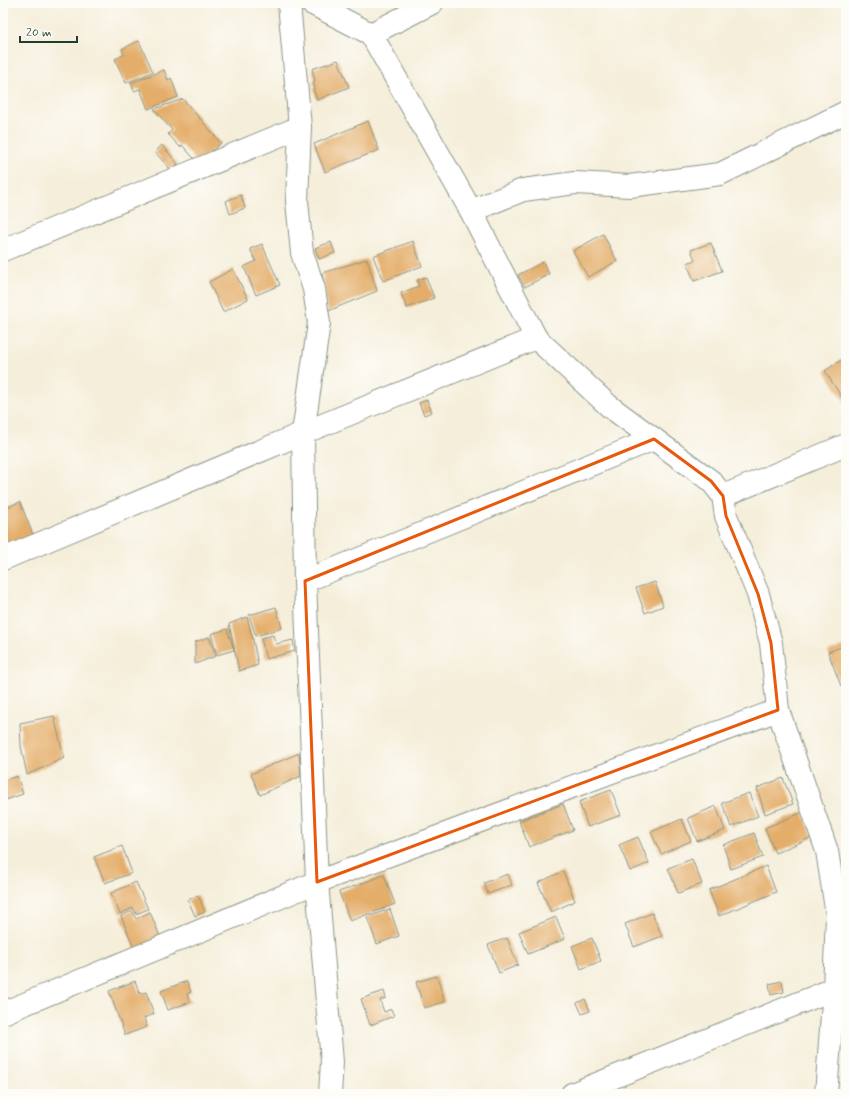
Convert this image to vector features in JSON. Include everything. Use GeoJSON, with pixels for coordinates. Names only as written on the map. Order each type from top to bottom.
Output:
{"type":"FeatureCollection","features":[{"type":"Feature","properties":{"kind":"street"},"geometry":{"type":"LineString","coordinates":[[289,3],[300,127],[297,201],[302,253],[314,289],[319,323],[303,433],[305,581],[317,882],[332,1062],[330,1094]]}},
{"type":"Feature","properties":{"kind":"street"},"geometry":{"type":"LineString","coordinates":[[312,3],[371,34],[471,211],[536,338],[609,406],[711,481],[723,496],[726,516],[758,594],[769,636],[778,710],[827,851],[837,915],[834,989],[826,1094]]}},
{"type":"Feature","properties":{"kind":"street"},"geometry":{"type":"LineString","coordinates":[[371,34],[432,3]]}},
{"type":"Feature","properties":{"kind":"street"},"geometry":{"type":"LineString","coordinates":[[471,211],[523,190],[575,183],[630,186],[720,174],[846,112]]}},
{"type":"Feature","properties":{"kind":"street"},"geometry":{"type":"LineString","coordinates":[[3,250],[300,127]]}},
{"type":"Feature","properties":{"kind":"street"},"geometry":{"type":"LineString","coordinates":[[3,559],[303,433],[536,338]]}},
{"type":"Feature","properties":{"kind":"street"},"geometry":{"type":"LineString","coordinates":[[305,581],[654,439]]}},
{"type":"Feature","properties":{"kind":"street"},"geometry":{"type":"LineString","coordinates":[[723,496],[846,445]]}},
{"type":"Feature","properties":{"kind":"street"},"geometry":{"type":"LineString","coordinates":[[3,1012],[317,882],[778,710]]}},
{"type":"Feature","properties":{"kind":"street"},"geometry":{"type":"LineString","coordinates":[[572,1094],[834,989]]}},
{"type":"Feature","properties":{"kind":"highlighted area"},"geometry":{"type":"Polygon","coordinates":[[[654,439],[711,481],[723,496],[726,516],[758,594],[771,643],[778,710],[317,882],[305,581],[654,439]]]}},
{"type":"Feature","properties":{"kind":"building"},"geometry":{"type":"Polygon","coordinates":[[[139,41],[153,72],[126,83],[115,59],[124,55],[122,49],[139,41]]]}},
{"type":"Feature","properties":{"kind":"building"},"geometry":{"type":"Polygon","coordinates":[[[338,60],[349,87],[317,100],[313,89],[315,88],[313,82],[315,81],[312,69],[338,60]]]}},
{"type":"Feature","properties":{"kind":"building"},"geometry":{"type":"Polygon","coordinates":[[[164,70],[168,80],[171,78],[178,97],[148,109],[140,89],[134,91],[131,83],[164,70]]]}},
{"type":"Feature","properties":{"kind":"building"},"geometry":{"type":"Polygon","coordinates":[[[183,99],[221,143],[198,163],[182,145],[180,147],[168,134],[172,130],[154,109],[183,99]]]}},
{"type":"Feature","properties":{"kind":"building"},"geometry":{"type":"Polygon","coordinates":[[[368,121],[379,150],[325,172],[314,144],[368,121]]]}},
{"type":"Feature","properties":{"kind":"building"},"geometry":{"type":"Polygon","coordinates":[[[162,145],[178,164],[171,170],[155,152],[162,145]]]}},
{"type":"Feature","properties":{"kind":"building"},"geometry":{"type":"Polygon","coordinates":[[[241,195],[245,208],[230,214],[226,201],[241,195]]]}},
{"type":"Feature","properties":{"kind":"building"},"geometry":{"type":"Polygon","coordinates":[[[603,234],[617,261],[588,277],[573,251],[603,234]]]}},
{"type":"Feature","properties":{"kind":"building"},"geometry":{"type":"Polygon","coordinates":[[[413,241],[422,266],[383,281],[373,256],[413,241]]]}},
{"type":"Feature","properties":{"kind":"building"},"geometry":{"type":"Polygon","coordinates":[[[331,242],[335,253],[319,259],[315,248],[331,242]]]}},
{"type":"Feature","properties":{"kind":"building"},"geometry":{"type":"Polygon","coordinates":[[[711,243],[722,271],[694,281],[687,263],[695,260],[691,250],[711,243]]]}},
{"type":"Feature","properties":{"kind":"building"},"geometry":{"type":"Polygon","coordinates":[[[262,244],[280,285],[256,295],[244,267],[256,261],[250,249],[262,244]]]}},
{"type":"Feature","properties":{"kind":"building"},"geometry":{"type":"Polygon","coordinates":[[[367,259],[377,291],[328,311],[322,273],[367,259]]]}},
{"type":"Feature","properties":{"kind":"building"},"geometry":{"type":"Polygon","coordinates":[[[543,262],[549,274],[525,287],[518,275],[543,262]]]}},
{"type":"Feature","properties":{"kind":"building"},"geometry":{"type":"Polygon","coordinates":[[[233,269],[248,299],[223,312],[209,282],[233,269]]]}},
{"type":"Feature","properties":{"kind":"building"},"geometry":{"type":"Polygon","coordinates":[[[426,277],[434,298],[407,308],[401,293],[419,286],[417,280],[426,277]]]}},
{"type":"Feature","properties":{"kind":"building"},"geometry":{"type":"Polygon","coordinates":[[[841,360],[846,368],[846,404],[825,371],[841,360]]]}},
{"type":"Feature","properties":{"kind":"building"},"geometry":{"type":"Polygon","coordinates":[[[427,400],[432,412],[424,415],[419,403],[427,400]]]}},
{"type":"Feature","properties":{"kind":"building"},"geometry":{"type":"Polygon","coordinates":[[[20,502],[33,535],[3,547],[3,509],[20,502]]]}},
{"type":"Feature","properties":{"kind":"building"},"geometry":{"type":"Polygon","coordinates":[[[655,582],[663,606],[645,613],[636,588],[655,582]]]}},
{"type":"Feature","properties":{"kind":"building"},"geometry":{"type":"Polygon","coordinates":[[[846,593],[846,602],[843,595],[846,593]]]}},
{"type":"Feature","properties":{"kind":"building"},"geometry":{"type":"Polygon","coordinates":[[[276,607],[282,628],[256,636],[249,615],[276,607]]]}},
{"type":"Feature","properties":{"kind":"building"},"geometry":{"type":"Polygon","coordinates":[[[247,617],[258,665],[239,671],[229,624],[247,617]]]}},
{"type":"Feature","properties":{"kind":"building"},"geometry":{"type":"Polygon","coordinates":[[[227,629],[234,650],[217,655],[211,634],[227,629]]]}},
{"type":"Feature","properties":{"kind":"building"},"geometry":{"type":"Polygon","coordinates":[[[273,635],[276,644],[293,640],[295,651],[266,659],[261,638],[273,635]]]}},
{"type":"Feature","properties":{"kind":"building"},"geometry":{"type":"Polygon","coordinates":[[[209,637],[216,656],[195,664],[195,642],[209,637]]]}},
{"type":"Feature","properties":{"kind":"building"},"geometry":{"type":"Polygon","coordinates":[[[846,645],[846,685],[841,686],[828,652],[846,645]]]}},
{"type":"Feature","properties":{"kind":"building"},"geometry":{"type":"Polygon","coordinates":[[[54,716],[64,758],[27,775],[21,746],[20,723],[54,716]]]}},
{"type":"Feature","properties":{"kind":"building"},"geometry":{"type":"Polygon","coordinates":[[[299,753],[301,776],[260,795],[251,774],[299,753]]]}},
{"type":"Feature","properties":{"kind":"building"},"geometry":{"type":"Polygon","coordinates":[[[17,776],[23,794],[3,801],[3,781],[17,776]]]}},
{"type":"Feature","properties":{"kind":"building"},"geometry":{"type":"Polygon","coordinates":[[[783,778],[793,804],[765,814],[757,788],[783,778]]]}},
{"type":"Feature","properties":{"kind":"building"},"geometry":{"type":"Polygon","coordinates":[[[611,790],[621,815],[588,827],[579,802],[611,790]]]}},
{"type":"Feature","properties":{"kind":"building"},"geometry":{"type":"Polygon","coordinates":[[[749,793],[758,816],[731,827],[722,803],[749,793]]]}},
{"type":"Feature","properties":{"kind":"building"},"geometry":{"type":"Polygon","coordinates":[[[563,804],[573,830],[529,847],[519,821],[563,804]]]}},
{"type":"Feature","properties":{"kind":"building"},"geometry":{"type":"Polygon","coordinates":[[[716,806],[725,830],[697,841],[688,818],[716,806]]]}},
{"type":"Feature","properties":{"kind":"building"},"geometry":{"type":"Polygon","coordinates":[[[803,812],[813,837],[775,853],[765,828],[803,812]]]}},
{"type":"Feature","properties":{"kind":"building"},"geometry":{"type":"Polygon","coordinates":[[[682,819],[691,841],[661,854],[651,832],[682,819]]]}},
{"type":"Feature","properties":{"kind":"building"},"geometry":{"type":"Polygon","coordinates":[[[754,833],[763,857],[731,869],[723,845],[754,833]]]}},
{"type":"Feature","properties":{"kind":"building"},"geometry":{"type":"Polygon","coordinates":[[[638,837],[649,863],[630,871],[619,845],[638,837]]]}},
{"type":"Feature","properties":{"kind":"building"},"geometry":{"type":"Polygon","coordinates":[[[122,846],[132,873],[105,883],[94,857],[122,846]]]}},
{"type":"Feature","properties":{"kind":"building"},"geometry":{"type":"Polygon","coordinates":[[[692,859],[702,884],[678,893],[668,868],[692,859]]]}},
{"type":"Feature","properties":{"kind":"building"},"geometry":{"type":"Polygon","coordinates":[[[766,866],[776,892],[719,916],[709,890],[766,866]]]}},
{"type":"Feature","properties":{"kind":"building"},"geometry":{"type":"Polygon","coordinates":[[[563,871],[575,901],[551,912],[538,883],[563,871]]]}},
{"type":"Feature","properties":{"kind":"building"},"geometry":{"type":"Polygon","coordinates":[[[508,874],[512,885],[488,894],[484,883],[508,874]]]}},
{"type":"Feature","properties":{"kind":"building"},"geometry":{"type":"Polygon","coordinates":[[[384,875],[395,904],[350,921],[339,892],[384,875]]]}},
{"type":"Feature","properties":{"kind":"building"},"geometry":{"type":"Polygon","coordinates":[[[136,882],[148,909],[136,914],[133,908],[120,914],[111,893],[136,882]]]}},
{"type":"Feature","properties":{"kind":"building"},"geometry":{"type":"Polygon","coordinates":[[[198,895],[205,912],[195,916],[188,900],[198,895]]]}},
{"type":"Feature","properties":{"kind":"building"},"geometry":{"type":"Polygon","coordinates":[[[390,909],[399,936],[377,944],[367,917],[390,909]]]}},
{"type":"Feature","properties":{"kind":"building"},"geometry":{"type":"Polygon","coordinates":[[[132,911],[136,919],[150,912],[161,939],[135,950],[121,916],[132,911]]]}},
{"type":"Feature","properties":{"kind":"building"},"geometry":{"type":"Polygon","coordinates":[[[652,913],[662,936],[634,947],[625,924],[652,913]]]}},
{"type":"Feature","properties":{"kind":"building"},"geometry":{"type":"Polygon","coordinates":[[[556,917],[565,939],[528,954],[519,932],[556,917]]]}},
{"type":"Feature","properties":{"kind":"building"},"geometry":{"type":"Polygon","coordinates":[[[507,938],[518,965],[499,973],[488,945],[507,938]]]}},
{"type":"Feature","properties":{"kind":"building"},"geometry":{"type":"Polygon","coordinates":[[[592,938],[601,961],[581,969],[572,946],[592,938]]]}},
{"type":"Feature","properties":{"kind":"building"},"geometry":{"type":"Polygon","coordinates":[[[437,976],[445,1002],[424,1008],[416,982],[437,976]]]}},
{"type":"Feature","properties":{"kind":"building"},"geometry":{"type":"Polygon","coordinates":[[[135,981],[140,994],[146,992],[154,1014],[144,1018],[147,1027],[125,1035],[109,991],[135,981]]]}},
{"type":"Feature","properties":{"kind":"building"},"geometry":{"type":"Polygon","coordinates":[[[187,981],[191,992],[187,994],[190,1002],[168,1010],[161,991],[187,981]]]}},
{"type":"Feature","properties":{"kind":"building"},"geometry":{"type":"Polygon","coordinates":[[[782,981],[784,992],[771,995],[769,984],[782,981]]]}},
{"type":"Feature","properties":{"kind":"building"},"geometry":{"type":"Polygon","coordinates":[[[846,988],[846,1002],[845,1002],[844,989],[846,988]]]}},
{"type":"Feature","properties":{"kind":"building"},"geometry":{"type":"Polygon","coordinates":[[[384,991],[386,998],[380,1000],[384,1012],[391,1009],[394,1016],[370,1025],[361,999],[384,991]]]}},
{"type":"Feature","properties":{"kind":"building"},"geometry":{"type":"Polygon","coordinates":[[[585,999],[590,1011],[582,1014],[577,1003],[585,999]]]}}]}
